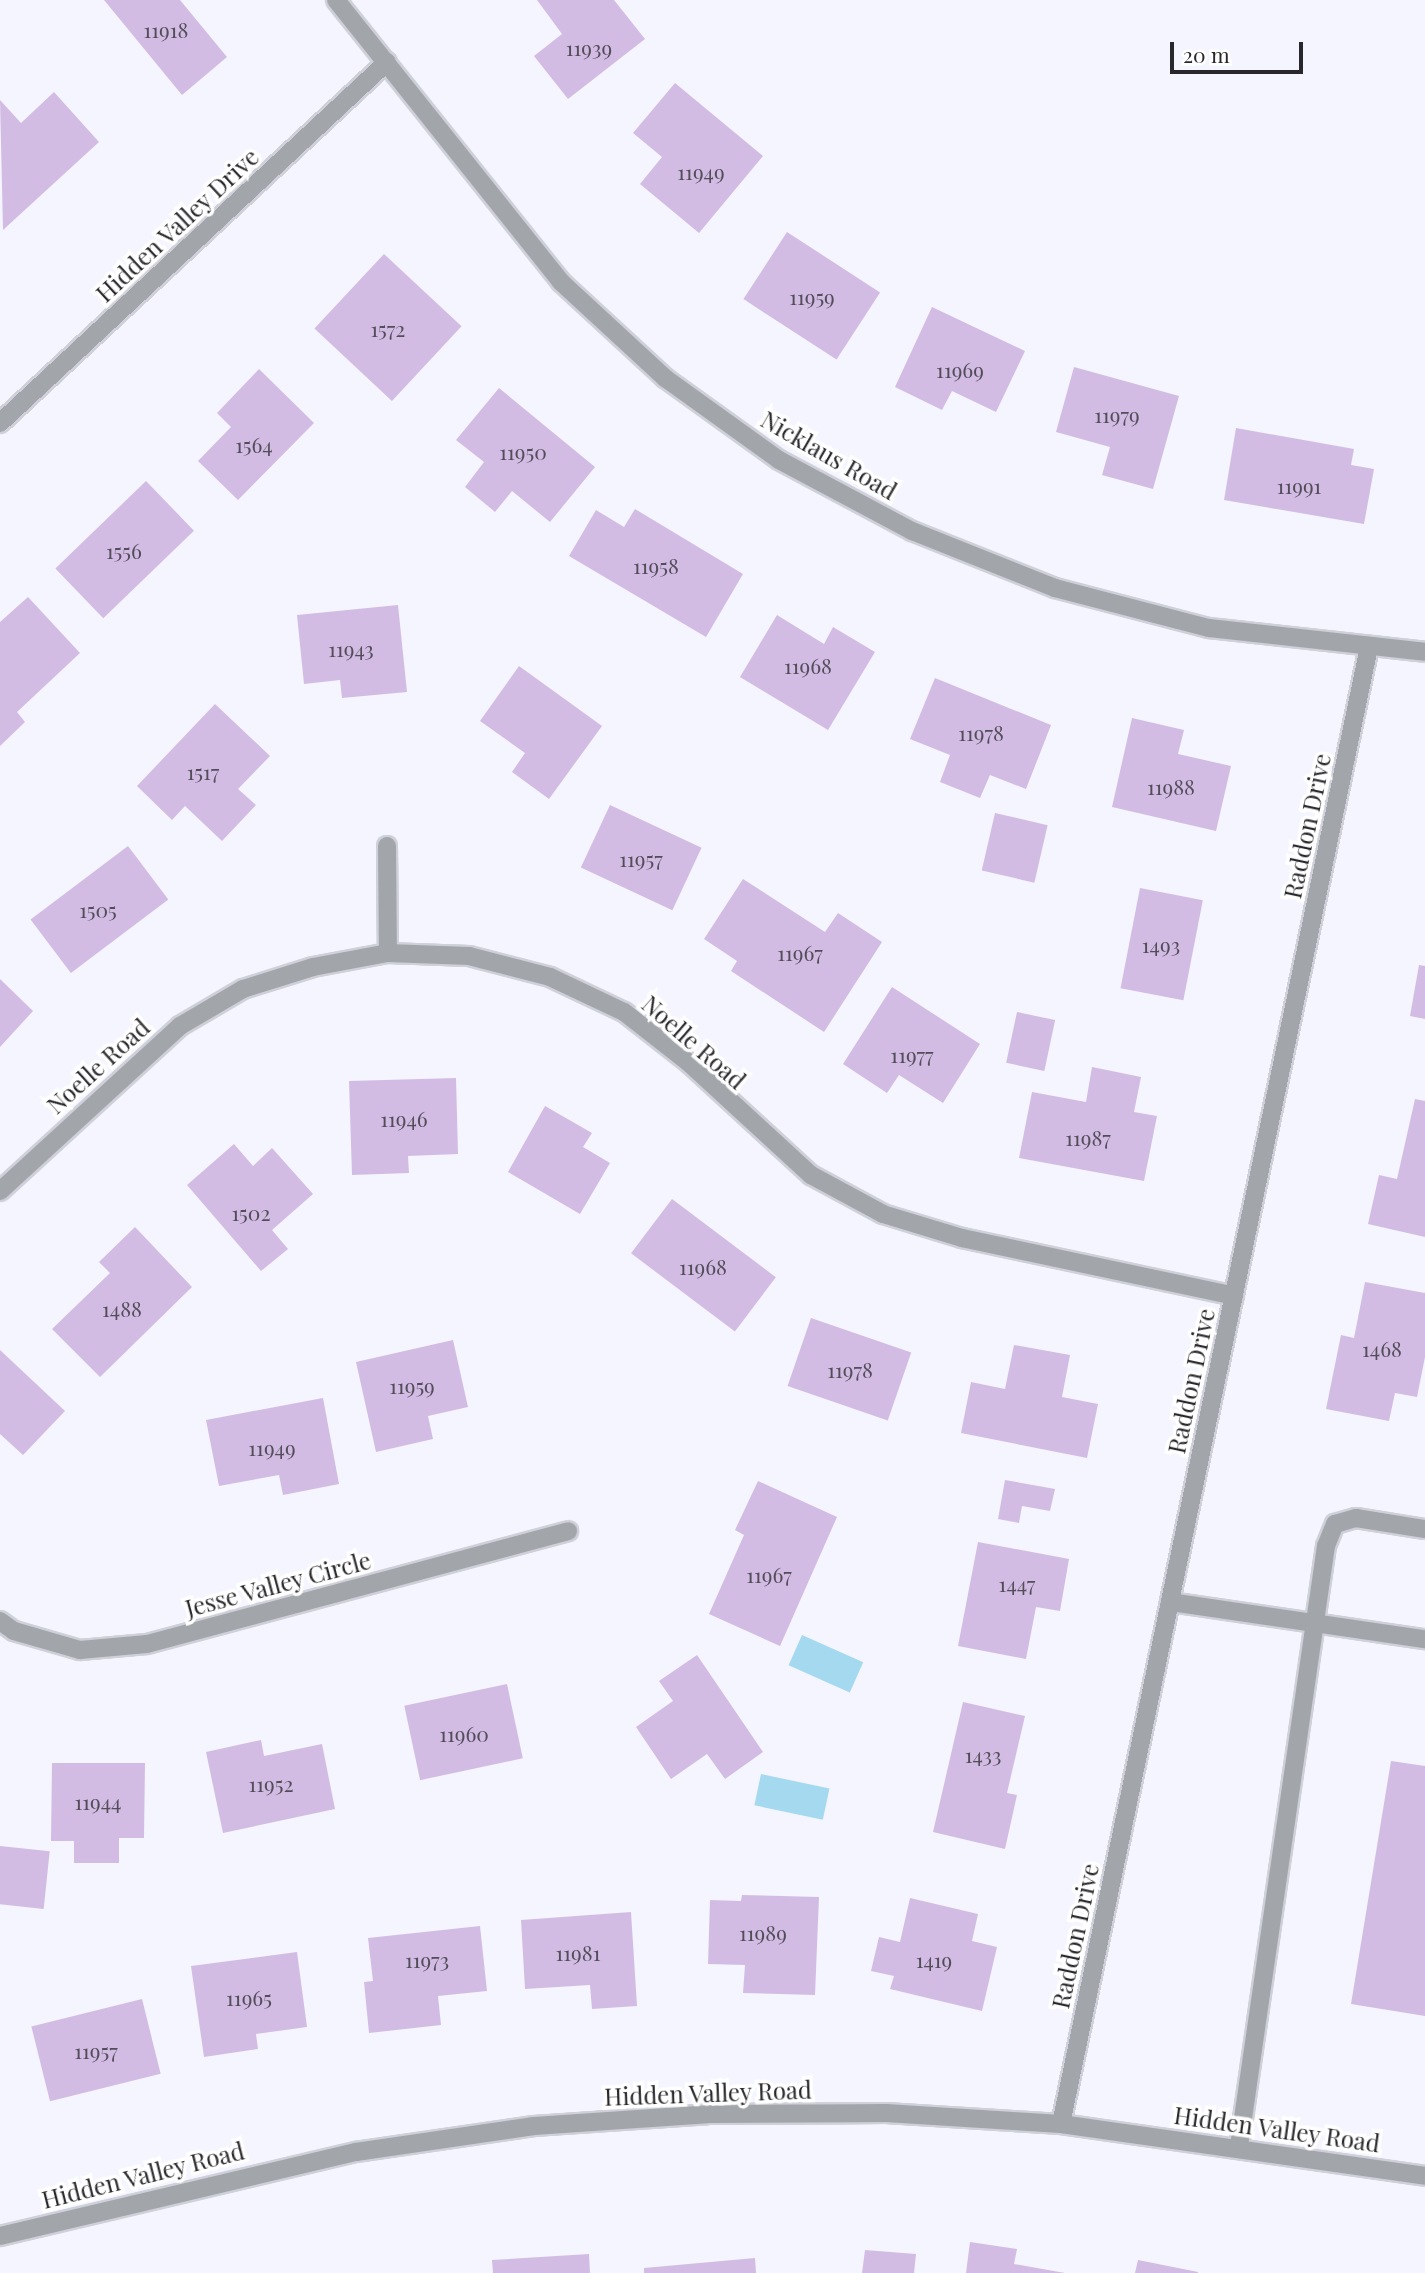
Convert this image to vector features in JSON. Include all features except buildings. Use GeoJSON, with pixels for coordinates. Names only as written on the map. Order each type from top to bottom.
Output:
{"type":"FeatureCollection","features":[{"type":"Feature","properties":{"kind":"street","name":"Nicklaus Road"},"geometry":{"type":"LineString","coordinates":[[336,0],[561,282],[665,378],[779,460],[912,531],[1055,588],[1209,628],[1425,652]]}},
{"type":"Feature","properties":{"kind":"street","name":"Hidden Valley Drive"},"geometry":{"type":"LineString","coordinates":[[0,423],[387,62]]}},
{"type":"Feature","properties":{"kind":"street","name":"Raddon Drive"},"geometry":{"type":"LineString","coordinates":[[1061,2124],[1369,647]]}},
{"type":"Feature","properties":{"kind":"street"},"geometry":{"type":"LineString","coordinates":[[387,846],[388,953]]}},
{"type":"Feature","properties":{"kind":"street","name":"Noelle Road"},"geometry":{"type":"LineString","coordinates":[[0,1191],[180,1026],[243,989],[313,967],[388,953],[469,956],[550,977],[624,1012],[689,1063],[811,1175],[883,1214],[962,1238],[1234,1296]]}},
{"type":"Feature","properties":{"kind":"street"},"geometry":{"type":"LineString","coordinates":[[1239,2146],[1326,1546],[1335,1524],[1356,1518],[1425,1529]]}},
{"type":"Feature","properties":{"kind":"street","name":"Jesse Valley Circle"},"geometry":{"type":"LineString","coordinates":[[0,1621],[14,1632],[80,1650],[148,1644],[568,1531]]}},
{"type":"Feature","properties":{"kind":"street"},"geometry":{"type":"LineString","coordinates":[[1170,1602],[1425,1639]]}},
{"type":"Feature","properties":{"kind":"street","name":"Hidden Valley Road"},"geometry":{"type":"LineString","coordinates":[[0,2236],[356,2152],[534,2126],[708,2114],[872,2113],[1061,2124],[1239,2146],[1425,2176]]}},
{"type":"Feature","properties":{"kind":"water"},"geometry":{"type":"Polygon","coordinates":[[[802,1635],[863,1662],[850,1692],[789,1665],[802,1635]]]}},
{"type":"Feature","properties":{"kind":"water"},"geometry":{"type":"Polygon","coordinates":[[[761,1774],[829,1789],[823,1820],[754,1805],[761,1774]]]}}]}
